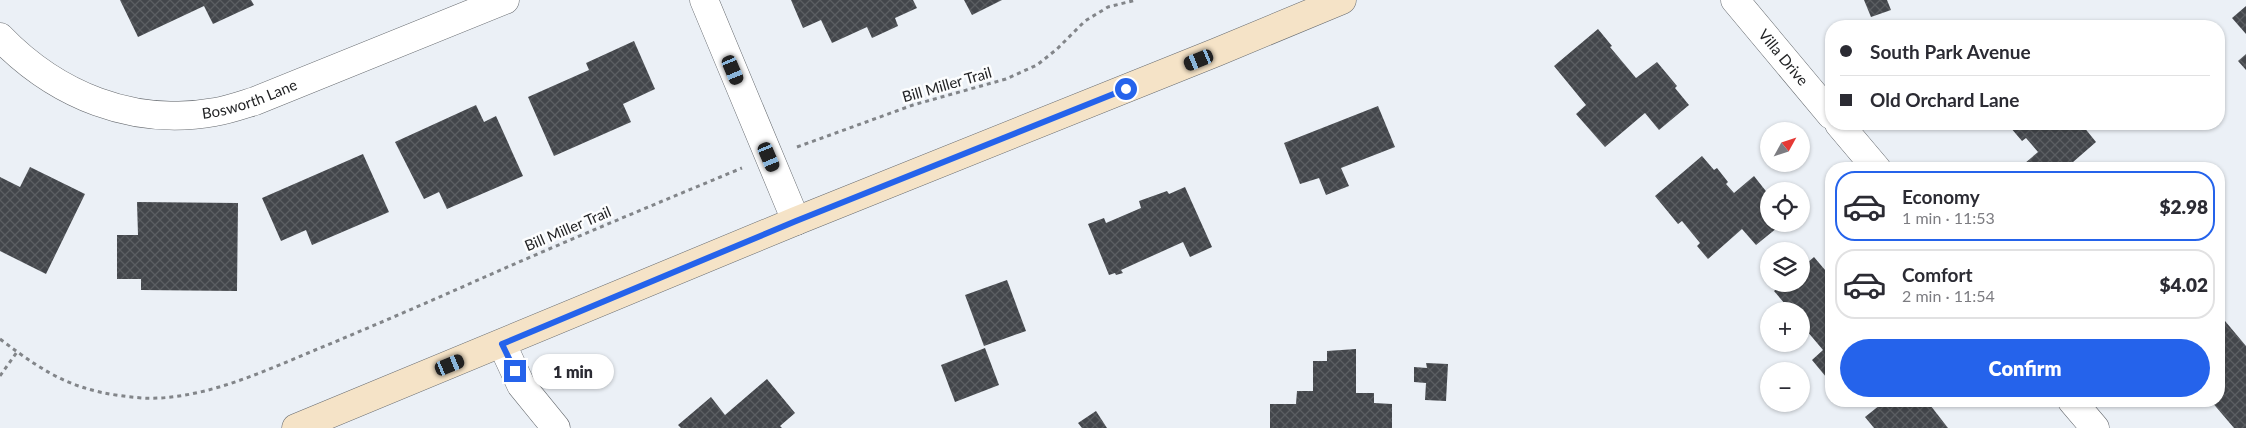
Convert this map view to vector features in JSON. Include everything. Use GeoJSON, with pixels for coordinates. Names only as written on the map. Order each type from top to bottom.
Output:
{"type":"FeatureCollection","features":[{"type":"Feature","properties":{"kind":"main road"},"geometry":{"type":"LineString","coordinates":[[296,428],[796,221],[1342,0]]}},
{"type":"Feature","properties":{"kind":"street","name":"Bosworth Lane"},"geometry":{"type":"LineString","coordinates":[[0,37],[16,53],[48,78],[89,100],[128,112],[169,116],[215,112],[256,101],[505,0]]}},
{"type":"Feature","properties":{"kind":"street"},"geometry":{"type":"LineString","coordinates":[[704,0],[796,221]]}},
{"type":"Feature","properties":{"kind":"street","name":"Villa Drive"},"geometry":{"type":"LineString","coordinates":[[1735,0],[1825,108]]}},
{"type":"Feature","properties":{"kind":"street"},"geometry":{"type":"LineString","coordinates":[[1844,130],[1871,162]]}},
{"type":"Feature","properties":{"kind":"street"},"geometry":{"type":"LineString","coordinates":[[502,344],[521,385],[556,428]]}},
{"type":"Feature","properties":{"kind":"street"},"geometry":{"type":"LineString","coordinates":[[2077,407],[2095,428]]}},
{"type":"Feature","properties":{"kind":"path","name":"Bill Miller Trail"},"geometry":{"type":"LineString","coordinates":[[0,339],[51,376],[79,387],[104,393],[144,398],[185,394],[213,388],[257,374],[367,329],[579,235],[769,157],[913,105],[1006,79],[1037,65],[1057,49],[1085,21],[1108,7],[1136,0]]}},
{"type":"Feature","properties":{"kind":"path"},"geometry":{"type":"LineString","coordinates":[[0,376],[17,352]]}},
{"type":"Feature","properties":{"kind":"building"},"geometry":{"type":"Polygon","coordinates":[[[120,0],[251,0],[254,5],[213,24],[204,6],[138,37],[120,0]]]}},
{"type":"Feature","properties":{"kind":"building"},"geometry":{"type":"Polygon","coordinates":[[[791,0],[913,0],[917,8],[895,18],[898,26],[872,38],[867,27],[832,43],[821,20],[803,28],[791,0]]]}},
{"type":"Feature","properties":{"kind":"building"},"geometry":{"type":"Polygon","coordinates":[[[964,0],[1002,0],[972,15],[964,0]]]}},
{"type":"Feature","properties":{"kind":"building"},"geometry":{"type":"Polygon","coordinates":[[[1864,0],[1887,0],[1891,10],[1871,17],[1864,0]]]}},
{"type":"Feature","properties":{"kind":"building"},"geometry":{"type":"Polygon","coordinates":[[[2246,6],[2246,34],[2232,18],[2246,6]]]}},
{"type":"Feature","properties":{"kind":"building"},"geometry":{"type":"Polygon","coordinates":[[[1598,29],[1612,46],[1610,47],[1636,78],[1657,62],[1677,86],[1675,88],[1689,105],[1659,130],[1645,113],[1605,147],[1576,114],[1586,105],[1554,66],[1598,29]]]}},
{"type":"Feature","properties":{"kind":"building"},"geometry":{"type":"Polygon","coordinates":[[[634,41],[655,89],[623,104],[631,122],[554,156],[528,97],[589,70],[586,63],[634,41]]]}},
{"type":"Feature","properties":{"kind":"building"},"geometry":{"type":"Polygon","coordinates":[[[2246,54],[2246,70],[2238,61],[2246,54]]]}},
{"type":"Feature","properties":{"kind":"building"},"geometry":{"type":"Polygon","coordinates":[[[476,105],[484,122],[496,116],[523,176],[447,209],[439,192],[424,199],[395,142],[476,105]]]}},
{"type":"Feature","properties":{"kind":"building"},"geometry":{"type":"Polygon","coordinates":[[[1378,106],[1395,147],[1341,168],[1349,186],[1326,195],[1319,178],[1300,184],[1284,143],[1378,106]]]}},
{"type":"Feature","properties":{"kind":"building"},"geometry":{"type":"Polygon","coordinates":[[[2013,130],[2086,130],[2096,142],[2073,162],[2026,162],[2038,152],[2026,138],[2022,141],[2013,130]]]}},
{"type":"Feature","properties":{"kind":"building"},"geometry":{"type":"Polygon","coordinates":[[[363,154],[389,212],[312,245],[306,230],[281,241],[262,198],[363,154]]]}},
{"type":"Feature","properties":{"kind":"building"},"geometry":{"type":"Polygon","coordinates":[[[1702,156],[1714,170],[1717,168],[1728,182],[1726,184],[1734,193],[1754,176],[1760,184],[1760,232],[1772,232],[1756,245],[1742,229],[1708,259],[1697,246],[1700,243],[1682,221],[1678,224],[1655,196],[1702,156]]]}},
{"type":"Feature","properties":{"kind":"building"},"geometry":{"type":"Polygon","coordinates":[[[30,167],[85,194],[46,274],[0,251],[0,177],[20,187],[30,167]]]}},
{"type":"Feature","properties":{"kind":"building"},"geometry":{"type":"Polygon","coordinates":[[[1185,187],[1212,247],[1190,257],[1183,242],[1121,270],[1123,273],[1109,275],[1088,224],[1104,218],[1106,223],[1141,208],[1139,201],[1167,191],[1169,194],[1185,187]]]}},
{"type":"Feature","properties":{"kind":"building"},"geometry":{"type":"Polygon","coordinates":[[[137,202],[238,203],[237,291],[141,290],[141,279],[117,279],[117,235],[138,235],[137,202]]]}},
{"type":"Feature","properties":{"kind":"building"},"geometry":{"type":"Polygon","coordinates":[[[1814,257],[1825,270],[1825,376],[1812,360],[1823,350],[1810,335],[1810,302],[1783,302],[1775,292],[1810,292],[1810,260],[1814,257]]]}},
{"type":"Feature","properties":{"kind":"building"},"geometry":{"type":"Polygon","coordinates":[[[1007,280],[1026,331],[984,346],[965,295],[1007,280]]]}},
{"type":"Feature","properties":{"kind":"building"},"geometry":{"type":"Polygon","coordinates":[[[2225,321],[2246,346],[2246,428],[2234,428],[2216,407],[2225,407],[2225,321]]]}},
{"type":"Feature","properties":{"kind":"building"},"geometry":{"type":"Polygon","coordinates":[[[985,348],[999,385],[955,402],[941,365],[985,348]]]}},
{"type":"Feature","properties":{"kind":"building"},"geometry":{"type":"Polygon","coordinates":[[[1356,349],[1356,393],[1374,393],[1374,403],[1392,404],[1392,428],[1270,428],[1270,404],[1296,404],[1297,391],[1313,391],[1313,361],[1327,361],[1327,351],[1356,349]]]}},
{"type":"Feature","properties":{"kind":"building"},"geometry":{"type":"Polygon","coordinates":[[[1426,363],[1448,364],[1446,401],[1425,400],[1426,383],[1414,382],[1414,367],[1427,368],[1426,363]]]}},
{"type":"Feature","properties":{"kind":"building"},"geometry":{"type":"Polygon","coordinates":[[[767,379],[795,413],[780,426],[782,428],[681,428],[678,425],[711,397],[725,415],[767,379]]]}},
{"type":"Feature","properties":{"kind":"building"},"geometry":{"type":"Polygon","coordinates":[[[1878,407],[1932,407],[1948,428],[1874,428],[1865,417],[1878,407]]]}},
{"type":"Feature","properties":{"kind":"building"},"geometry":{"type":"Polygon","coordinates":[[[1096,411],[1107,428],[1082,428],[1078,423],[1096,411]]]}},
{"type":"Feature","properties":{"kind":"route"},"geometry":{"type":"LineString","coordinates":[[515,371],[502,344],[796,221],[1126,89]]}}]}
